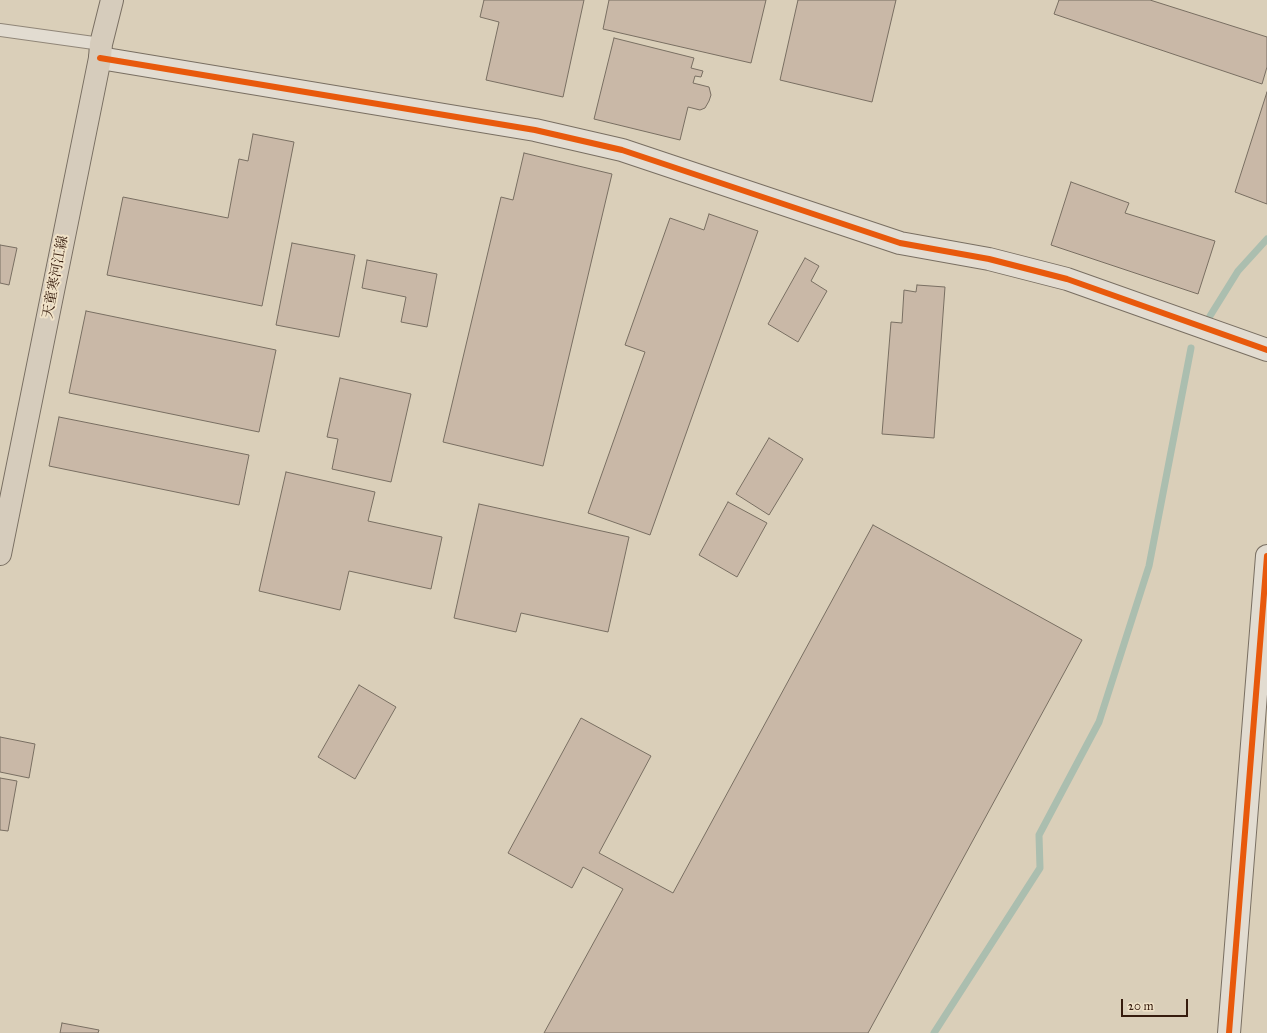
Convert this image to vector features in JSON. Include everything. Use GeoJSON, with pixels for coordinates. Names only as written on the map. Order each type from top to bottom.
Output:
{"type":"FeatureCollection","features":[{"type":"Feature","properties":{"kind":"main road","name":"天童寒河江線"},"geometry":{"type":"LineString","coordinates":[[0,554],[112,0]]}},
{"type":"Feature","properties":{"kind":"street"},"geometry":{"type":"LineString","coordinates":[[101,51],[535,130],[622,150],[900,243],[989,259],[1067,279],[1267,350]]}},
{"type":"Feature","properties":{"kind":"street"},"geometry":{"type":"LineString","coordinates":[[1229,1033],[1267,556]]}},
{"type":"Feature","properties":{"kind":"lane"},"geometry":{"type":"LineString","coordinates":[[0,30],[101,51]]}},
{"type":"Feature","properties":{"kind":"building"},"geometry":{"type":"Polygon","coordinates":[[[484,0],[584,0],[563,97],[486,80],[499,22],[480,17],[484,0]]]}},
{"type":"Feature","properties":{"kind":"building"},"geometry":{"type":"Polygon","coordinates":[[[609,0],[766,0],[751,63],[603,29],[609,0]]]}},
{"type":"Feature","properties":{"kind":"building"},"geometry":{"type":"Polygon","coordinates":[[[798,0],[896,0],[872,102],[780,80],[798,0]]]}},
{"type":"Feature","properties":{"kind":"building"},"geometry":{"type":"Polygon","coordinates":[[[1059,0],[1150,0],[1267,37],[1267,67],[1262,84],[1054,14],[1059,0]]]}},
{"type":"Feature","properties":{"kind":"building"},"geometry":{"type":"Polygon","coordinates":[[[614,38],[694,58],[691,68],[703,71],[701,77],[695,76],[693,83],[709,87],[711,95],[709,101],[705,108],[700,110],[688,107],[680,140],[594,119],[614,38]]]}},
{"type":"Feature","properties":{"kind":"building"},"geometry":{"type":"Polygon","coordinates":[[[1267,92],[1267,204],[1235,192],[1267,92]]]}},
{"type":"Feature","properties":{"kind":"building"},"geometry":{"type":"Polygon","coordinates":[[[253,134],[294,142],[262,306],[107,275],[123,197],[228,218],[239,159],[248,161],[253,134]]]}},
{"type":"Feature","properties":{"kind":"building"},"geometry":{"type":"Polygon","coordinates":[[[524,153],[612,174],[543,466],[443,442],[501,197],[513,200],[524,153]]]}},
{"type":"Feature","properties":{"kind":"building"},"geometry":{"type":"Polygon","coordinates":[[[1071,182],[1129,203],[1125,213],[1215,241],[1198,294],[1051,245],[1071,182]]]}},
{"type":"Feature","properties":{"kind":"building"},"geometry":{"type":"Polygon","coordinates":[[[709,214],[758,231],[650,535],[588,513],[645,352],[625,345],[670,218],[704,230],[709,214]]]}},
{"type":"Feature","properties":{"kind":"building"},"geometry":{"type":"Polygon","coordinates":[[[292,243],[355,255],[339,337],[276,325],[292,243]]]}},
{"type":"Feature","properties":{"kind":"building"},"geometry":{"type":"Polygon","coordinates":[[[0,245],[17,248],[9,285],[0,283],[0,245]]]}},
{"type":"Feature","properties":{"kind":"building"},"geometry":{"type":"Polygon","coordinates":[[[805,258],[819,266],[811,281],[827,291],[798,342],[768,324],[805,258]]]}},
{"type":"Feature","properties":{"kind":"building"},"geometry":{"type":"Polygon","coordinates":[[[367,260],[437,274],[427,327],[401,322],[406,297],[362,288],[367,260]]]}},
{"type":"Feature","properties":{"kind":"building"},"geometry":{"type":"Polygon","coordinates":[[[917,285],[945,287],[934,438],[882,434],[891,322],[902,323],[904,290],[916,292],[917,285]]]}},
{"type":"Feature","properties":{"kind":"building"},"geometry":{"type":"Polygon","coordinates":[[[86,311],[276,350],[259,432],[69,393],[86,311]]]}},
{"type":"Feature","properties":{"kind":"building"},"geometry":{"type":"Polygon","coordinates":[[[340,378],[411,394],[391,482],[332,469],[338,439],[327,437],[340,378]]]}},
{"type":"Feature","properties":{"kind":"building"},"geometry":{"type":"Polygon","coordinates":[[[59,417],[249,455],[239,505],[49,466],[59,417]]]}},
{"type":"Feature","properties":{"kind":"building"},"geometry":{"type":"Polygon","coordinates":[[[769,438],[803,459],[769,515],[736,494],[769,438]]]}},
{"type":"Feature","properties":{"kind":"building"},"geometry":{"type":"Polygon","coordinates":[[[286,472],[375,492],[368,521],[442,537],[431,589],[349,571],[340,610],[259,591],[286,472]]]}},
{"type":"Feature","properties":{"kind":"building"},"geometry":{"type":"Polygon","coordinates":[[[728,502],[767,523],[737,577],[699,555],[728,502]]]}},
{"type":"Feature","properties":{"kind":"building"},"geometry":{"type":"Polygon","coordinates":[[[479,504],[629,537],[608,632],[521,613],[516,632],[454,618],[479,504]]]}},
{"type":"Feature","properties":{"kind":"building"},"geometry":{"type":"Polygon","coordinates":[[[873,525],[1082,640],[868,1033],[544,1033],[623,889],[583,867],[572,888],[508,853],[581,718],[651,756],[599,853],[673,893],[873,525]]]}},
{"type":"Feature","properties":{"kind":"building"},"geometry":{"type":"Polygon","coordinates":[[[359,685],[396,707],[355,779],[318,757],[359,685]]]}},
{"type":"Feature","properties":{"kind":"building"},"geometry":{"type":"Polygon","coordinates":[[[0,737],[35,744],[29,778],[0,772],[0,737]]]}},
{"type":"Feature","properties":{"kind":"building"},"geometry":{"type":"Polygon","coordinates":[[[0,778],[17,781],[8,831],[0,830],[0,778]]]}},
{"type":"Feature","properties":{"kind":"building"},"geometry":{"type":"Polygon","coordinates":[[[62,1023],[99,1030],[98,1033],[60,1033],[62,1023]]]}},
{"type":"Feature","properties":{"kind":"waterway"},"geometry":{"type":"LineString","coordinates":[[1210,316],[1238,271],[1267,239]]}},
{"type":"Feature","properties":{"kind":"waterway"},"geometry":{"type":"LineString","coordinates":[[934,1033],[1040,868],[1039,835],[1099,722],[1149,566],[1191,348]]}},
{"type":"Feature","properties":{"kind":"cycle path"},"geometry":{"type":"LineString","coordinates":[[100,58],[535,130],[622,150],[900,243],[989,259],[1067,279],[1267,350]]}},
{"type":"Feature","properties":{"kind":"cycle path"},"geometry":{"type":"LineString","coordinates":[[1229,1033],[1267,556]]}}]}
